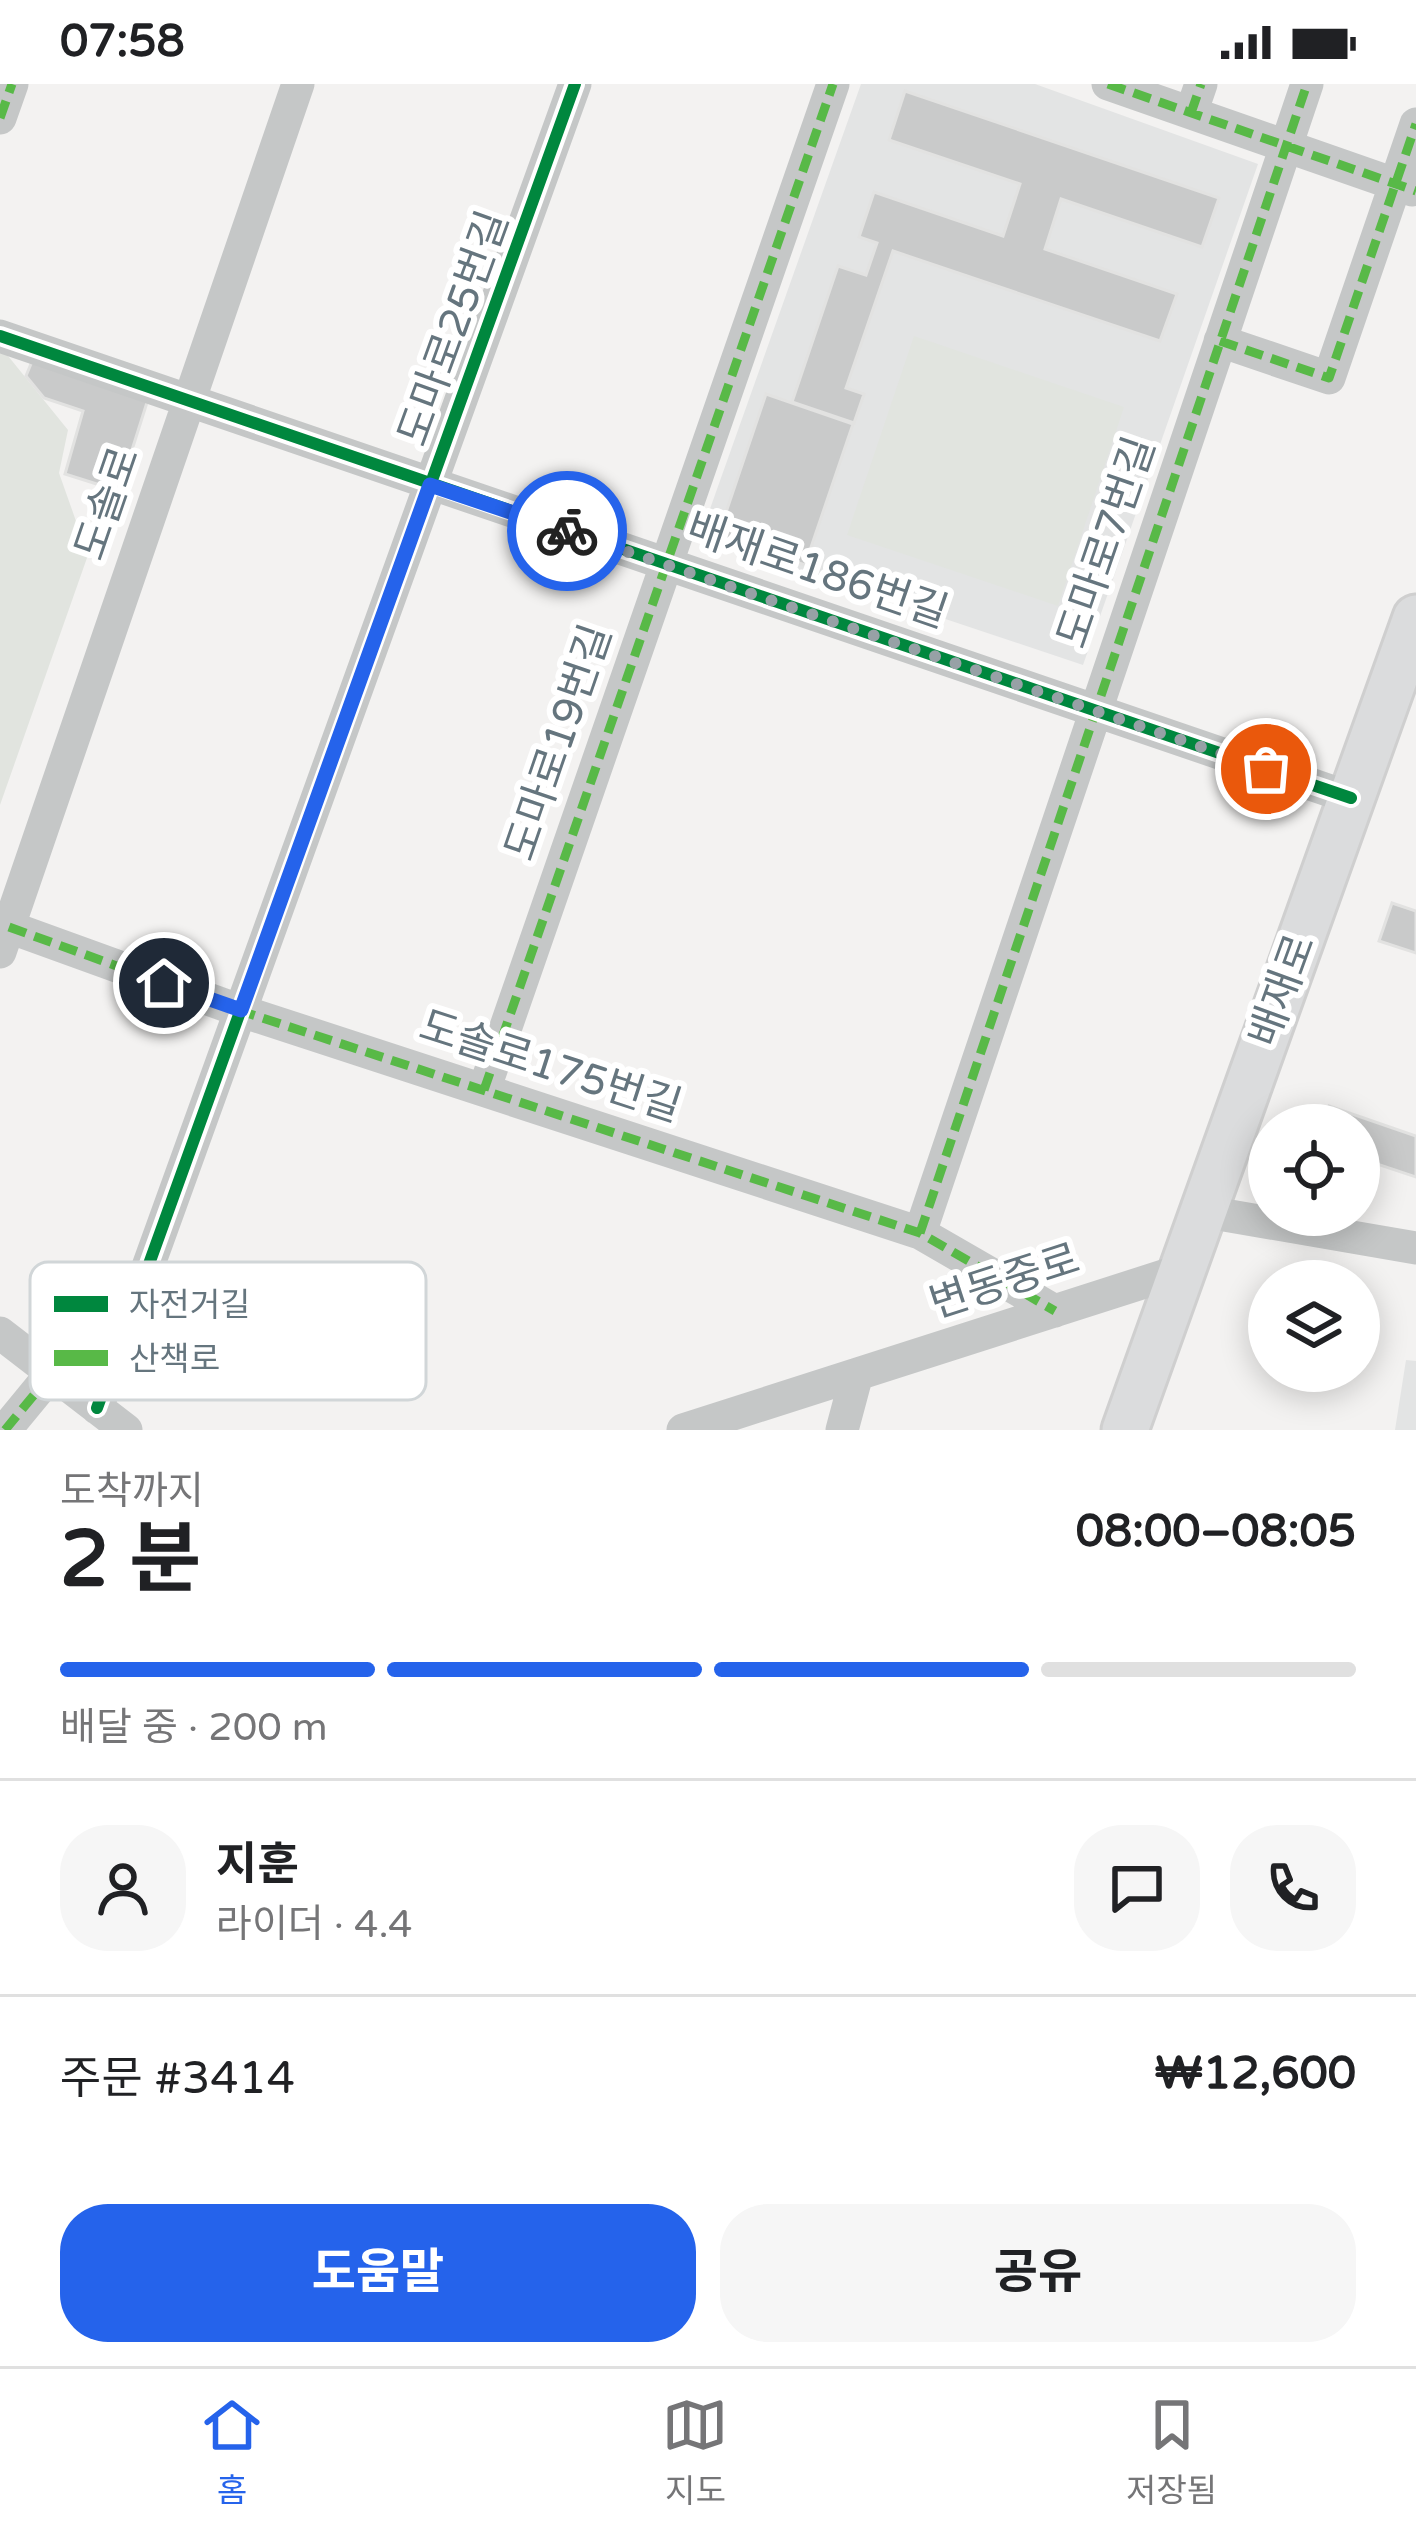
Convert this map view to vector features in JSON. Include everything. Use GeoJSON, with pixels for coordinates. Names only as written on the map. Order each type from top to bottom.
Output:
{"type":"FeatureCollection","features":[{"type":"Feature","properties":{"kind":"main road","name":"배재로"},"geometry":{"type":"LineString","coordinates":[[1125,1430],[1416,618]]}},
{"type":"Feature","properties":{"kind":"street"},"geometry":{"type":"LineString","coordinates":[[0,118],[12,84]]}},
{"type":"Feature","properties":{"kind":"street","name":"도솔로"},"geometry":{"type":"LineString","coordinates":[[4,940],[298,84]]}},
{"type":"Feature","properties":{"kind":"street","name":"도마로25번길"},"geometry":{"type":"LineString","coordinates":[[150,1262],[575,84]]}},
{"type":"Feature","properties":{"kind":"street","name":"도마로19번길"},"geometry":{"type":"LineString","coordinates":[[484,1090],[832,84]]}},
{"type":"Feature","properties":{"kind":"street"},"geometry":{"type":"LineString","coordinates":[[1108,84],[1196,99],[1286,146],[1406,188]]}},
{"type":"Feature","properties":{"kind":"street","name":"도마로7번길"},"geometry":{"type":"LineString","coordinates":[[920,1233],[1307,84]]}},
{"type":"Feature","properties":{"kind":"street"},"geometry":{"type":"LineString","coordinates":[[1220,341],[1329,378],[1406,188],[1416,124]]}},
{"type":"Feature","properties":{"kind":"street","name":"배재로186번길"},"geometry":{"type":"LineString","coordinates":[[0,336],[1351,798]]}},
{"type":"Feature","properties":{"kind":"street","name":"도솔로175번길"},"geometry":{"type":"LineString","coordinates":[[4,940],[241,1010],[920,1233],[1055,1311]]}},
{"type":"Feature","properties":{"kind":"street"},"geometry":{"type":"LineString","coordinates":[[1201,1211],[1416,1248]]}},
{"type":"Feature","properties":{"kind":"street","name":"변동중로"},"geometry":{"type":"LineString","coordinates":[[683,1430],[1179,1271]]}},
{"type":"Feature","properties":{"kind":"street"},"geometry":{"type":"LineString","coordinates":[[0,1333],[30,1356]]}},
{"type":"Feature","properties":{"kind":"street"},"geometry":{"type":"LineString","coordinates":[[842,1430],[857,1374]]}},
{"type":"Feature","properties":{"kind":"street"},"geometry":{"type":"LineString","coordinates":[[5,1430],[30,1400]]}},
{"type":"Feature","properties":{"kind":"street"},"geometry":{"type":"LineString","coordinates":[[87,1400],[126,1430]]}},
{"type":"Feature","properties":{"kind":"street","name":"도마로25번길"},"geometry":{"type":"LineString","coordinates":[[97,1408],[100,1400]]}},
{"type":"Feature","properties":{"kind":"shaded area"},"geometry":{"type":"Polygon","coordinates":[[[861,84],[1035,84],[1258,164],[1083,665],[700,537],[861,84]]]}},
{"type":"Feature","properties":{"kind":"shaded area"},"geometry":{"type":"Polygon","coordinates":[[[914,336],[1124,407],[1058,606],[847,535],[914,336]]]}},
{"type":"Feature","properties":{"kind":"shaded area"},"geometry":{"type":"Polygon","coordinates":[[[0,346],[68,430],[59,473],[88,555],[0,805],[0,346]]]}},
{"type":"Feature","properties":{"kind":"shaded area"},"geometry":{"type":"Polygon","coordinates":[[[1406,1360],[1416,1361],[1416,1430],[1395,1430],[1406,1360]]]}},
{"type":"Feature","properties":{"kind":"building"},"geometry":{"type":"Polygon","coordinates":[[[905,91],[1219,198],[1202,247],[1061,199],[1045,249],[1177,294],[1160,341],[893,251],[846,388],[864,394],[854,423],[792,402],[838,266],[866,275],[877,243],[859,237],[874,192],[1003,236],[1020,184],[889,140],[905,91]]]}},
{"type":"Feature","properties":{"kind":"building"},"geometry":{"type":"Polygon","coordinates":[[[35,354],[150,393],[119,491],[65,474],[83,411],[44,398],[26,376],[35,354]]]}},
{"type":"Feature","properties":{"kind":"building"},"geometry":{"type":"Polygon","coordinates":[[[766,394],[853,424],[805,565],[718,536],[766,394]]]}},
{"type":"Feature","properties":{"kind":"building"},"geometry":{"type":"Polygon","coordinates":[[[1392,903],[1416,911],[1416,953],[1379,941],[1392,903]]]}},
{"type":"Feature","properties":{"kind":"building"},"geometry":{"type":"Polygon","coordinates":[[[1380,1124],[1416,1136],[1416,1177],[1380,1165],[1380,1124]]]}},
{"type":"Feature","properties":{"kind":"marked path"},"geometry":{"type":"LineString","coordinates":[[0,118],[12,84]]}},
{"type":"Feature","properties":{"kind":"marked path"},"geometry":{"type":"LineString","coordinates":[[484,1090],[833,84]]}},
{"type":"Feature","properties":{"kind":"marked path"},"geometry":{"type":"LineString","coordinates":[[1108,84],[1416,191]]}},
{"type":"Feature","properties":{"kind":"marked path"},"geometry":{"type":"LineString","coordinates":[[1191,113],[1201,84]]}},
{"type":"Feature","properties":{"kind":"marked path"},"geometry":{"type":"LineString","coordinates":[[920,1233],[1307,84]]}},
{"type":"Feature","properties":{"kind":"marked path"},"geometry":{"type":"LineString","coordinates":[[1220,341],[1329,378],[1416,124]]}},
{"type":"Feature","properties":{"kind":"marked path"},"geometry":{"type":"LineString","coordinates":[[9,927],[241,1011],[920,1233],[1055,1311]]}},
{"type":"Feature","properties":{"kind":"marked path"},"geometry":{"type":"LineString","coordinates":[[5,1430],[30,1400]]}},
{"type":"Feature","properties":{"kind":"cycle path"},"geometry":{"type":"LineString","coordinates":[[150,1262],[575,84]]}},
{"type":"Feature","properties":{"kind":"cycle path"},"geometry":{"type":"LineString","coordinates":[[0,336],[1351,798]]}},
{"type":"Feature","properties":{"kind":"cycle path"},"geometry":{"type":"LineString","coordinates":[[97,1408],[100,1400]]}},
{"type":"Feature","properties":{"kind":"way so far"},"geometry":{"type":"LineString","coordinates":[[567,531],[1266,769]]}},
{"type":"Feature","properties":{"kind":"route"},"geometry":{"type":"LineString","coordinates":[[164,983],[241,1010],[430,485],[567,531]]}}]}
